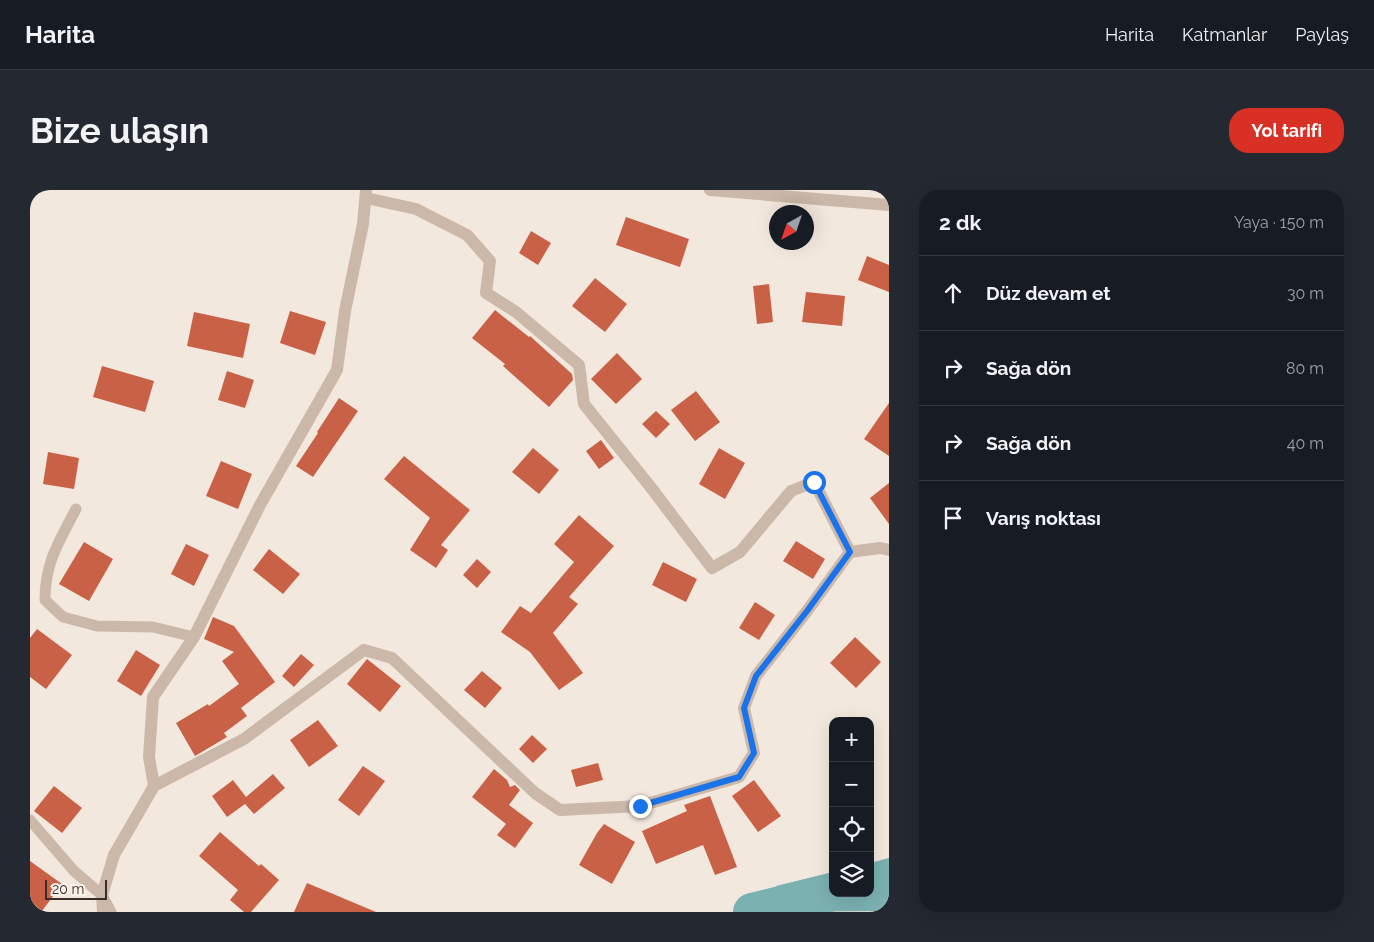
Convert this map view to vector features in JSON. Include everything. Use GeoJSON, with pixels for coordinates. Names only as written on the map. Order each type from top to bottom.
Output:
{"type":"FeatureCollection","features":[{"type":"Feature","properties":{"kind":"street"},"geometry":{"type":"LineString","coordinates":[[710,190],[889,205]]}},
{"type":"Feature","properties":{"kind":"street"},"geometry":{"type":"LineString","coordinates":[[154,786],[149,757],[153,697],[194,638],[260,505],[337,370],[345,311],[363,224],[366,194],[416,209],[467,235],[490,261],[486,293],[516,312],[579,365],[584,404],[712,568],[740,552],[791,491],[814,482],[850,552]]}},
{"type":"Feature","properties":{"kind":"street"},"geometry":{"type":"LineString","coordinates":[[103,912],[102,896],[114,855],[154,786],[244,740],[364,650],[392,658],[535,793],[560,810],[640,806],[739,777],[754,753],[744,708],[756,676],[850,552],[880,548],[889,550]]}},
{"type":"Feature","properties":{"kind":"lane"},"geometry":{"type":"LineString","coordinates":[[76,509],[50,559],[45,584],[45,600],[63,617],[97,626],[153,627],[194,638]]}},
{"type":"Feature","properties":{"kind":"lane"},"geometry":{"type":"LineString","coordinates":[[30,820],[74,871],[102,896],[111,912]]}},
{"type":"Feature","properties":{"kind":"water"},"geometry":{"type":"Polygon","coordinates":[[[889,858],[889,911],[775,912],[776,886],[829,873],[829,897],[874,897],[874,862],[889,858]]]}},
{"type":"Feature","properties":{"kind":"building"},"geometry":{"type":"Polygon","coordinates":[[[626,217],[689,239],[680,267],[616,245],[626,217]]]}},
{"type":"Feature","properties":{"kind":"building"},"geometry":{"type":"Polygon","coordinates":[[[531,231],[551,243],[538,265],[519,253],[531,231]]]}},
{"type":"Feature","properties":{"kind":"building"},"geometry":{"type":"Polygon","coordinates":[[[867,256],[889,265],[889,292],[858,280],[867,256]]]}},
{"type":"Feature","properties":{"kind":"building"},"geometry":{"type":"Polygon","coordinates":[[[595,278],[627,304],[605,332],[572,306],[595,278]]]}},
{"type":"Feature","properties":{"kind":"building"},"geometry":{"type":"Polygon","coordinates":[[[769,284],[773,322],[757,324],[753,286],[769,284]]]}},
{"type":"Feature","properties":{"kind":"building"},"geometry":{"type":"Polygon","coordinates":[[[806,292],[845,296],[842,326],[802,322],[806,292]]]}},
{"type":"Feature","properties":{"kind":"building"},"geometry":{"type":"Polygon","coordinates":[[[495,310],[530,336],[572,374],[573,380],[549,407],[503,366],[505,364],[472,338],[495,310]]]}},
{"type":"Feature","properties":{"kind":"building"},"geometry":{"type":"Polygon","coordinates":[[[290,311],[326,322],[315,355],[280,343],[290,311]]]}},
{"type":"Feature","properties":{"kind":"building"},"geometry":{"type":"Polygon","coordinates":[[[194,312],[250,324],[243,358],[187,346],[194,312]]]}},
{"type":"Feature","properties":{"kind":"building"},"geometry":{"type":"Polygon","coordinates":[[[617,353],[642,379],[616,404],[591,379],[617,353]]]}},
{"type":"Feature","properties":{"kind":"building"},"geometry":{"type":"Polygon","coordinates":[[[102,366],[154,381],[145,412],[93,397],[102,366]]]}},
{"type":"Feature","properties":{"kind":"building"},"geometry":{"type":"Polygon","coordinates":[[[227,371],[254,380],[245,408],[218,400],[227,371]]]}},
{"type":"Feature","properties":{"kind":"building"},"geometry":{"type":"Polygon","coordinates":[[[696,391],[720,422],[695,441],[671,410],[696,391]]]}},
{"type":"Feature","properties":{"kind":"building"},"geometry":{"type":"Polygon","coordinates":[[[339,398],[358,411],[313,477],[296,466],[339,398]]]}},
{"type":"Feature","properties":{"kind":"building"},"geometry":{"type":"Polygon","coordinates":[[[889,403],[889,456],[864,439],[889,403]]]}},
{"type":"Feature","properties":{"kind":"building"},"geometry":{"type":"Polygon","coordinates":[[[656,411],[670,424],[656,438],[642,424],[656,411]]]}},
{"type":"Feature","properties":{"kind":"building"},"geometry":{"type":"Polygon","coordinates":[[[601,440],[614,458],[599,469],[586,451],[601,440]]]}},
{"type":"Feature","properties":{"kind":"building"},"geometry":{"type":"Polygon","coordinates":[[[533,448],[559,470],[539,494],[512,472],[533,448]]]}},
{"type":"Feature","properties":{"kind":"building"},"geometry":{"type":"Polygon","coordinates":[[[719,448],[745,463],[725,499],[699,484],[719,448]]]}},
{"type":"Feature","properties":{"kind":"building"},"geometry":{"type":"Polygon","coordinates":[[[48,452],[79,458],[74,489],[43,484],[48,452]]]}},
{"type":"Feature","properties":{"kind":"building"},"geometry":{"type":"Polygon","coordinates":[[[404,456],[470,510],[441,545],[448,550],[436,568],[410,550],[430,518],[384,479],[404,456]]]}},
{"type":"Feature","properties":{"kind":"building"},"geometry":{"type":"Polygon","coordinates":[[[221,461],[252,474],[238,509],[206,496],[221,461]]]}},
{"type":"Feature","properties":{"kind":"building"},"geometry":{"type":"Polygon","coordinates":[[[889,483],[889,524],[870,498],[889,483]]]}},
{"type":"Feature","properties":{"kind":"building"},"geometry":{"type":"Polygon","coordinates":[[[579,515],[614,546],[569,597],[578,604],[553,633],[583,673],[559,690],[530,652],[501,632],[520,606],[531,613],[574,562],[554,544],[579,515]]]}},
{"type":"Feature","properties":{"kind":"building"},"geometry":{"type":"Polygon","coordinates":[[[796,541],[825,559],[813,579],[783,561],[796,541]]]}},
{"type":"Feature","properties":{"kind":"building"},"geometry":{"type":"Polygon","coordinates":[[[84,542],[113,559],[89,601],[59,584],[84,542]]]}},
{"type":"Feature","properties":{"kind":"building"},"geometry":{"type":"Polygon","coordinates":[[[186,544],[209,555],[194,586],[171,574],[186,544]]]}},
{"type":"Feature","properties":{"kind":"building"},"geometry":{"type":"Polygon","coordinates":[[[269,549],[300,574],[283,594],[253,570],[269,549]]]}},
{"type":"Feature","properties":{"kind":"building"},"geometry":{"type":"Polygon","coordinates":[[[477,559],[491,572],[477,588],[463,575],[477,559]]]}},
{"type":"Feature","properties":{"kind":"building"},"geometry":{"type":"Polygon","coordinates":[[[663,562],[697,579],[686,602],[652,585],[663,562]]]}},
{"type":"Feature","properties":{"kind":"building"},"geometry":{"type":"Polygon","coordinates":[[[755,602],[775,615],[759,640],[739,628],[755,602]]]}},
{"type":"Feature","properties":{"kind":"building"},"geometry":{"type":"Polygon","coordinates":[[[213,617],[234,626],[275,682],[241,708],[247,716],[224,733],[227,737],[195,756],[176,723],[208,704],[209,706],[239,684],[222,661],[234,652],[204,639],[213,617]]]}},
{"type":"Feature","properties":{"kind":"building"},"geometry":{"type":"Polygon","coordinates":[[[37,629],[72,655],[46,689],[30,677],[30,638],[37,629]]]}},
{"type":"Feature","properties":{"kind":"building"},"geometry":{"type":"Polygon","coordinates":[[[855,637],[881,662],[856,688],[830,663],[855,637]]]}},
{"type":"Feature","properties":{"kind":"building"},"geometry":{"type":"Polygon","coordinates":[[[136,650],[160,665],[141,696],[117,681],[136,650]]]}},
{"type":"Feature","properties":{"kind":"building"},"geometry":{"type":"Polygon","coordinates":[[[301,654],[314,665],[294,687],[282,676],[301,654]]]}},
{"type":"Feature","properties":{"kind":"building"},"geometry":{"type":"Polygon","coordinates":[[[367,659],[401,686],[380,712],[347,684],[367,659]]]}},
{"type":"Feature","properties":{"kind":"building"},"geometry":{"type":"Polygon","coordinates":[[[482,671],[502,688],[485,708],[464,690],[482,671]]]}},
{"type":"Feature","properties":{"kind":"building"},"geometry":{"type":"Polygon","coordinates":[[[318,720],[338,746],[309,767],[290,740],[318,720]]]}},
{"type":"Feature","properties":{"kind":"building"},"geometry":{"type":"Polygon","coordinates":[[[532,735],[547,749],[533,763],[519,749],[532,735]]]}},
{"type":"Feature","properties":{"kind":"building"},"geometry":{"type":"Polygon","coordinates":[[[598,763],[603,780],[576,787],[571,770],[598,763]]]}},
{"type":"Feature","properties":{"kind":"building"},"geometry":{"type":"Polygon","coordinates":[[[363,766],[385,781],[359,816],[338,800],[363,766]]]}},
{"type":"Feature","properties":{"kind":"building"},"geometry":{"type":"Polygon","coordinates":[[[494,769],[507,780],[510,787],[515,785],[520,790],[509,805],[533,823],[515,848],[497,835],[506,824],[472,797],[494,769]]]}},
{"type":"Feature","properties":{"kind":"building"},"geometry":{"type":"Polygon","coordinates":[[[273,774],[285,788],[254,814],[245,804],[227,817],[212,796],[233,780],[246,797],[273,774]]]}},
{"type":"Feature","properties":{"kind":"building"},"geometry":{"type":"Polygon","coordinates":[[[754,780],[781,816],[758,832],[732,796],[754,780]]]}},
{"type":"Feature","properties":{"kind":"building"},"geometry":{"type":"Polygon","coordinates":[[[54,786],[82,808],[62,833],[34,811],[54,786]]]}},
{"type":"Feature","properties":{"kind":"building"},"geometry":{"type":"Polygon","coordinates":[[[710,796],[737,867],[715,875],[703,845],[656,864],[642,831],[687,811],[684,805],[710,796]]]}},
{"type":"Feature","properties":{"kind":"building"},"geometry":{"type":"Polygon","coordinates":[[[604,824],[635,842],[612,884],[579,865],[604,824]]]}},
{"type":"Feature","properties":{"kind":"building"},"geometry":{"type":"Polygon","coordinates":[[[220,832],[259,866],[261,864],[279,880],[251,912],[244,912],[230,900],[238,890],[199,856],[220,832]]]}},
{"type":"Feature","properties":{"kind":"building"},"geometry":{"type":"Polygon","coordinates":[[[30,861],[62,884],[42,911],[30,902],[30,861]]]}},
{"type":"Feature","properties":{"kind":"building"},"geometry":{"type":"Polygon","coordinates":[[[307,883],[376,912],[294,912],[307,883]]]}},
{"type":"Feature","properties":{"kind":"waterway"},"geometry":{"type":"LineString","coordinates":[[752,912],[829,893]]}},
{"type":"Feature","properties":{"kind":"route"},"geometry":{"type":"LineString","coordinates":[[640,806],[739,777],[754,753],[744,708],[756,676],[850,552],[814,482]]}}]}
